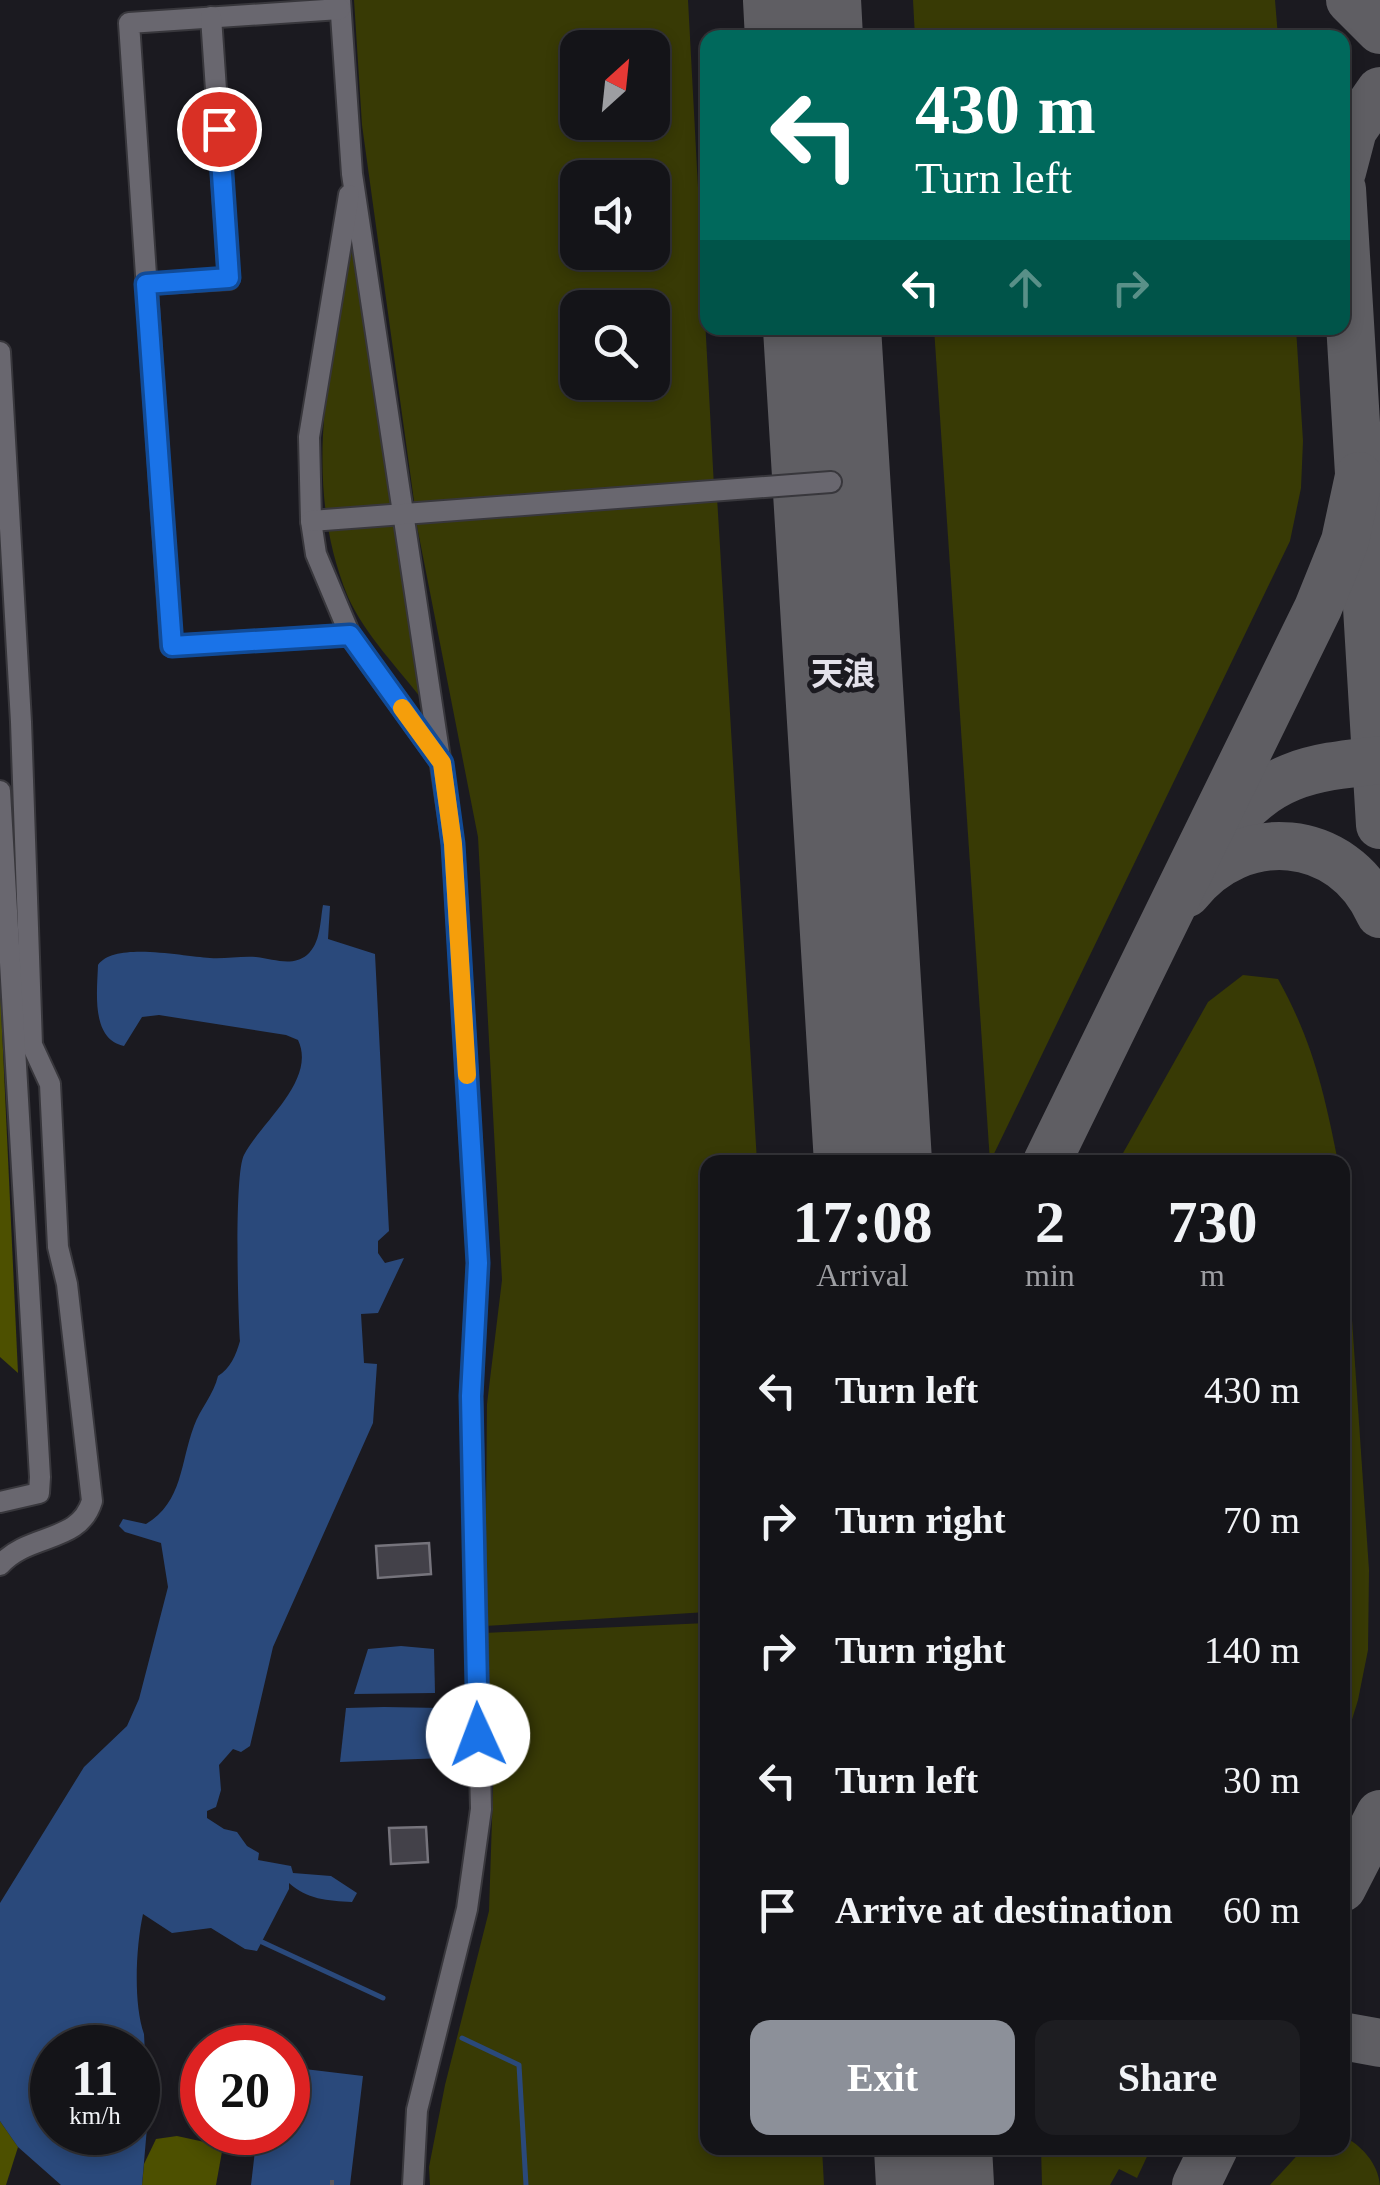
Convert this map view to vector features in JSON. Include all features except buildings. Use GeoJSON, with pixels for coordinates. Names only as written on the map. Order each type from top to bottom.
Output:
{"type":"FeatureCollection","features":[{"type":"Feature","properties":{"kind":"lane"},"geometry":{"type":"LineString","coordinates":[[350,635],[172,646],[129,23],[340,5],[352,174],[453,844],[478,1263],[471,1396],[481,1809],[467,1908],[417,2110],[413,2185]]}},
{"type":"Feature","properties":{"kind":"lane"},"geometry":{"type":"LineString","coordinates":[[146,284],[229,278],[211,17]]}},
{"type":"Feature","properties":{"kind":"lane"},"geometry":{"type":"LineString","coordinates":[[352,174],[310,437],[311,521],[316,554],[350,635],[442,763]]}},
{"type":"Feature","properties":{"kind":"lane"},"geometry":{"type":"LineString","coordinates":[[0,352],[32,1045],[50,1084],[58,1247],[68,1284],[92,1500],[78,1526],[16,1549],[0,1565]]}},
{"type":"Feature","properties":{"kind":"lane"},"geometry":{"type":"LineString","coordinates":[[311,521],[832,482]]}},
{"type":"Feature","properties":{"kind":"lane"},"geometry":{"type":"LineString","coordinates":[[0,790],[40,1477],[39,1493],[0,1502]]}},
{"type":"Feature","properties":{"kind":"path"},"geometry":{"type":"LineString","coordinates":[[332,2174],[332,2185]]}},
{"type":"Feature","properties":{"kind":"shaded area"},"geometry":{"type":"Polygon","coordinates":[[[354,0],[688,0],[700,225],[700,335],[706,335],[714,487],[415,508],[362,125],[354,0]]]}},
{"type":"Feature","properties":{"kind":"shaded area"},"geometry":{"type":"Polygon","coordinates":[[[913,0],[1275,0],[1277,30],[915,30],[913,0]]]}},
{"type":"Feature","properties":{"kind":"shaded area"},"geometry":{"type":"Polygon","coordinates":[[[352,250],[424,702],[355,611],[334,554],[326,511],[323,467],[328,380],[352,250]]]}},
{"type":"Feature","properties":{"kind":"shaded area"},"geometry":{"type":"Polygon","coordinates":[[[934,335],[1296,335],[1303,441],[1301,488],[1290,541],[993,1155],[990,1155],[934,335]]]}},
{"type":"Feature","properties":{"kind":"shaded area"},"geometry":{"type":"Polygon","coordinates":[[[717,497],[757,1155],[700,1155],[700,1612],[485,1626],[487,1404],[502,1280],[478,837],[415,516],[717,497]]]}},
{"type":"Feature","properties":{"kind":"shaded area"},"geometry":{"type":"Polygon","coordinates":[[[1243,975],[1278,979],[1316,1068],[1337,1155],[1122,1155],[1208,1002],[1243,975]]]}},
{"type":"Feature","properties":{"kind":"shaded area"},"geometry":{"type":"Polygon","coordinates":[[[0,986],[18,1373],[0,1357],[0,986]]]}},
{"type":"Feature","properties":{"kind":"shaded area"},"geometry":{"type":"Polygon","coordinates":[[[1350,1290],[1369,1570],[1368,1650],[1350,1726],[1350,1290]]]}},
{"type":"Feature","properties":{"kind":"shaded area"},"geometry":{"type":"Polygon","coordinates":[[[700,1623],[700,2155],[822,2155],[824,2185],[430,2185],[429,2167],[445,2085],[489,1911],[494,1759],[484,1633],[700,1623]]]}},
{"type":"Feature","properties":{"kind":"shaded area"},"geometry":{"type":"Polygon","coordinates":[[[0,2121],[18,2147],[6,2185],[0,2185],[0,2121]]]}},
{"type":"Feature","properties":{"kind":"shaded area"},"geometry":{"type":"Polygon","coordinates":[[[180,2137],[180,2155],[221,2155],[216,2185],[142,2185],[148,2155],[160,2155],[160,2138],[180,2137]]]}},
{"type":"Feature","properties":{"kind":"shaded area"},"geometry":{"type":"Polygon","coordinates":[[[1350,2140],[1368,2156],[1380,2185],[1270,2185],[1298,2155],[1350,2155],[1350,2140]]]}},
{"type":"Feature","properties":{"kind":"shaded area"},"geometry":{"type":"Polygon","coordinates":[[[1041,2155],[1148,2155],[1137,2178],[1119,2169],[1110,2185],[1042,2185],[1041,2155]]]}},
{"type":"Feature","properties":{"kind":"water"},"geometry":{"type":"Polygon","coordinates":[[[323,905],[330,906],[328,939],[375,954],[389,1231],[378,1241],[378,1253],[385,1263],[404,1258],[378,1313],[361,1314],[364,1363],[377,1364],[373,1423],[273,1647],[250,1746],[241,1752],[233,1749],[219,1765],[221,1790],[216,1807],[207,1811],[207,1818],[237,1832],[247,1846],[259,1853],[258,1860],[291,1866],[293,1873],[331,1876],[357,1893],[352,1902],[326,1900],[303,1893],[289,1883],[257,1951],[245,1949],[211,1928],[172,1933],[143,1914],[137,1974],[142,2025],[30,2025],[30,2155],[145,2155],[142,2185],[61,2185],[18,2147],[0,2121],[0,1903],[84,1767],[127,1726],[139,1699],[168,1587],[161,1543],[125,1532],[119,1526],[123,1519],[146,1524],[167,1505],[179,1481],[197,1420],[218,1376],[237,1351],[241,1167],[252,1142],[294,1085],[302,1055],[298,1040],[286,1035],[159,1015],[142,1017],[124,1046],[113,1042],[98,1013],[98,965],[107,958],[134,952],[295,961],[307,955],[319,931],[323,905]]]}},
{"type":"Feature","properties":{"kind":"water"},"geometry":{"type":"Polygon","coordinates":[[[368,1649],[434,1649],[435,1693],[354,1694],[368,1649]]]}},
{"type":"Feature","properties":{"kind":"water"},"geometry":{"type":"Polygon","coordinates":[[[346,1708],[441,1708],[444,1758],[340,1762],[346,1708]]]}},
{"type":"Feature","properties":{"kind":"water"},"geometry":{"type":"Polygon","coordinates":[[[310,2070],[363,2076],[350,2185],[251,2185],[254,2155],[310,2155],[310,2070]]]}},
{"type":"Feature","properties":{"kind":"waterway"},"geometry":{"type":"LineString","coordinates":[[262,1942],[383,1998]]}},
{"type":"Feature","properties":{"kind":"waterway"},"geometry":{"type":"LineString","coordinates":[[462,2038],[519,2065],[526,2185]]}},
{"type":"Feature","properties":{"kind":"taxiway"},"geometry":{"type":"LineString","coordinates":[[1350,0],[1380,30]]}},
{"type":"Feature","properties":{"kind":"taxiway"},"geometry":{"type":"LineString","coordinates":[[1350,141],[1353,130],[1380,91]]}},
{"type":"Feature","properties":{"kind":"taxiway"},"geometry":{"type":"LineString","coordinates":[[1350,323],[1380,825]]}},
{"type":"Feature","properties":{"kind":"taxiway"},"geometry":{"type":"LineString","coordinates":[[1050,1155],[1318,608],[1345,541],[1359,476]]}},
{"type":"Feature","properties":{"kind":"taxiway"},"geometry":{"type":"LineString","coordinates":[[1221,833],[1256,798],[1291,777],[1330,766],[1380,760]]}},
{"type":"Feature","properties":{"kind":"taxiway"},"geometry":{"type":"LineString","coordinates":[[1187,893],[1209,871],[1235,855],[1262,847],[1290,846],[1317,853],[1342,866],[1363,886],[1380,914]]}},
{"type":"Feature","properties":{"kind":"taxiway"},"geometry":{"type":"LineString","coordinates":[[1350,1872],[1380,1814]]}},
{"type":"Feature","properties":{"kind":"taxiway"},"geometry":{"type":"LineString","coordinates":[[1350,2037],[1380,2043]]}},
{"type":"Feature","properties":{"kind":"taxiway"},"geometry":{"type":"LineString","coordinates":[[1196,2185],[1211,2155]]}},
{"type":"Feature","properties":{"kind":"runway"},"geometry":{"type":"LineString","coordinates":[[802,0],[804,30]]}},
{"type":"Feature","properties":{"kind":"runway"},"geometry":{"type":"LineString","coordinates":[[822,335],[873,1155]]}},
{"type":"Feature","properties":{"kind":"runway"},"geometry":{"type":"LineString","coordinates":[[933,2155],[935,2185]]}},
{"type":"Feature","properties":{"kind":"slow traffic"},"geometry":{"type":"LineString","coordinates":[[402,708],[442,763],[453,844],[467,1075]]}},
{"type":"Feature","properties":{"kind":"district","name":"天浪"},"geometry":{"type":"Point","coordinates":[843,674]}},
{"type":"Feature","properties":{"kind":"route"},"geometry":{"type":"LineString","coordinates":[[219,129],[229,278],[146,284],[172,646],[350,635],[442,763],[453,844],[478,1263],[471,1396],[478,1735]]}}]}
